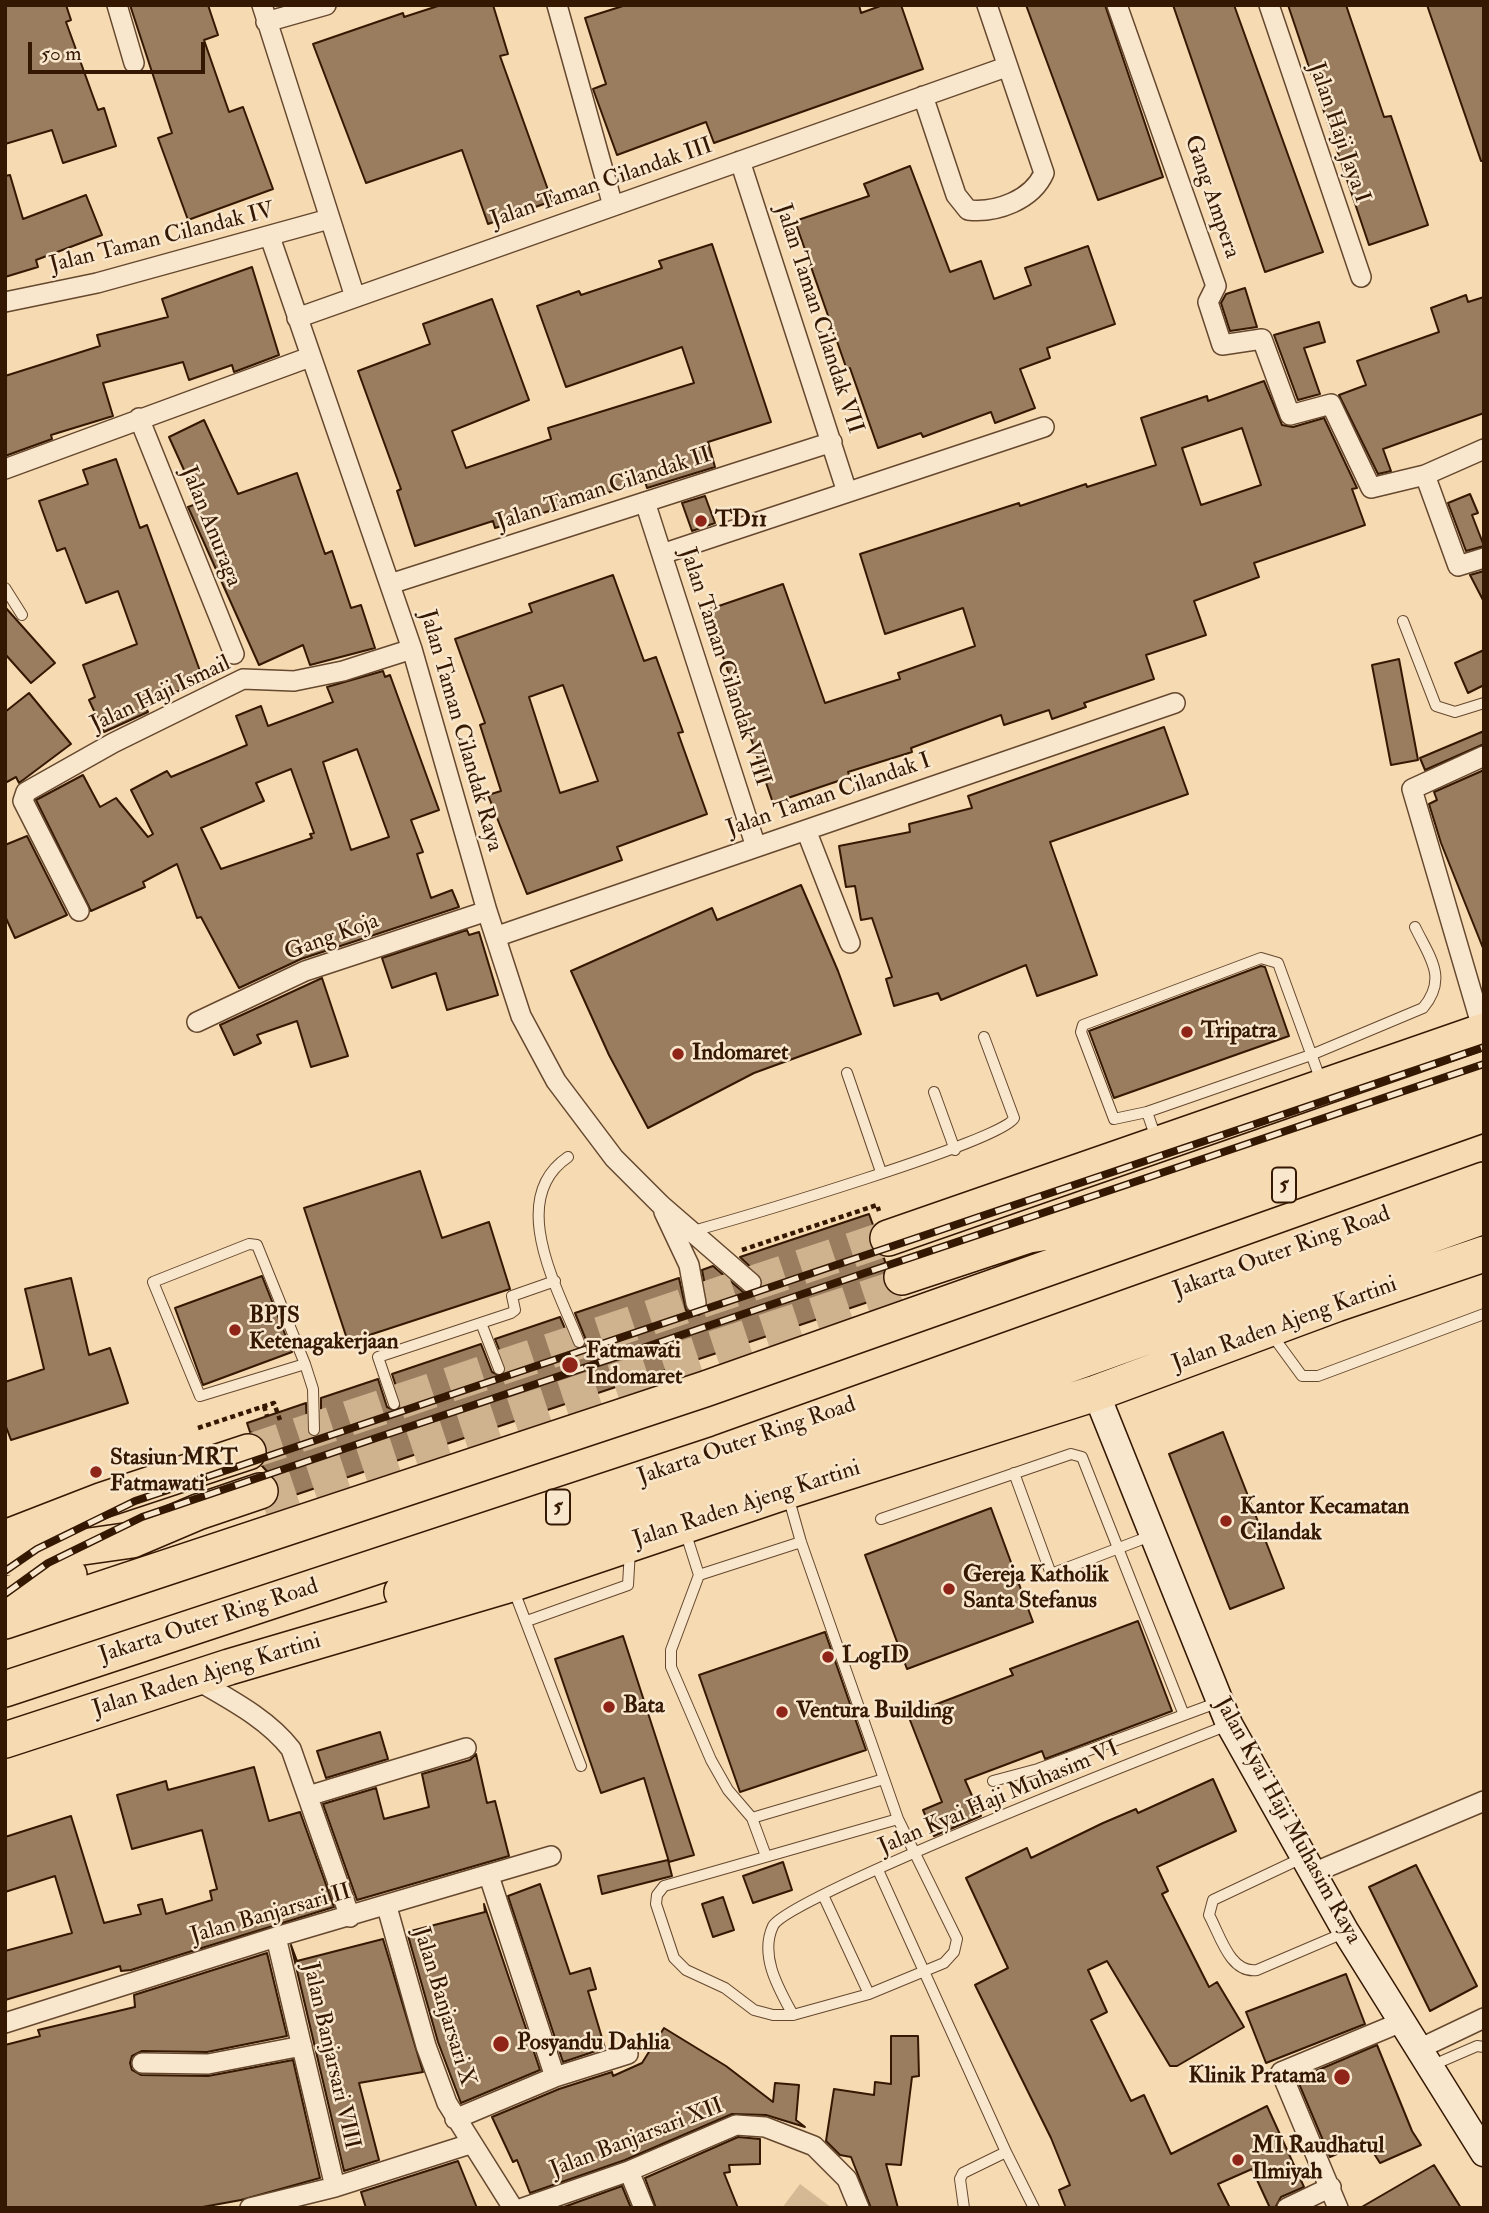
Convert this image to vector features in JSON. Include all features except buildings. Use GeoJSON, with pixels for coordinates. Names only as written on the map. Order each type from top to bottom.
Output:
{"type":"FeatureCollection","features":[{"type":"Feature","properties":{"kind":"highway"},"geometry":{"type":"LineString","coordinates":[[888,1238],[1153,1128],[1323,1088],[1484,1031]]}},
{"type":"Feature","properties":{"kind":"highway"},"geometry":{"type":"LineString","coordinates":[[904,1281],[1034,1242],[1054,1231],[1484,1085]]}},
{"type":"Feature","properties":{"kind":"highway","name":"5"},"geometry":{"type":"LineString","coordinates":[[5,1620],[705,1389],[1484,1114]]}},
{"type":"Feature","properties":{"kind":"highway","name":"Jakarta Outer Ring Road"},"geometry":{"type":"LineString","coordinates":[[5,1689],[720,1453],[1484,1180]]}},
{"type":"Feature","properties":{"kind":"highway"},"geometry":{"type":"LineString","coordinates":[[229,1667],[366,1604],[1030,1378],[1484,1216]]}},
{"type":"Feature","properties":{"kind":"highway","name":"Jalan Raden Ajeng Kartini"},"geometry":{"type":"LineString","coordinates":[[5,1740],[229,1667],[511,1584],[787,1491],[1096,1393],[1484,1254]]}},
{"type":"Feature","properties":{"kind":"highway"},"geometry":{"type":"LineString","coordinates":[[5,1538],[103,1500],[248,1452]]}},
{"type":"Feature","properties":{"kind":"highway"},"geometry":{"type":"LineString","coordinates":[[5,1595],[71,1574],[132,1540],[170,1525],[261,1495]]}},
{"type":"Feature","properties":{"kind":"highway"},"geometry":{"type":"LineString","coordinates":[[5,1558],[132,1540]]}},
{"type":"Feature","properties":{"kind":"highway"},"geometry":{"type":"LineString","coordinates":[[5,1728],[143,1695]]}},
{"type":"Feature","properties":{"kind":"street"},"geometry":{"type":"LineString","coordinates":[[117,5],[134,63]]}},
{"type":"Feature","properties":{"kind":"street"},"geometry":{"type":"LineString","coordinates":[[327,5],[264,13],[355,297]]}},
{"type":"Feature","properties":{"kind":"street"},"geometry":{"type":"LineString","coordinates":[[557,5],[613,206]]}},
{"type":"Feature","properties":{"kind":"street"},"geometry":{"type":"LineString","coordinates":[[923,96],[956,195],[968,210],[982,211],[1001,206],[1037,188],[1044,173],[1006,67],[988,5]]}},
{"type":"Feature","properties":{"kind":"street","name":"Gang Ampera"},"geometry":{"type":"LineString","coordinates":[[1117,5],[1216,286],[1208,302],[1222,345],[1262,339],[1290,415],[1331,404],[1371,488],[1425,475],[1484,449]]}},
{"type":"Feature","properties":{"kind":"street","name":"Jalan Haji Jaya I"},"geometry":{"type":"LineString","coordinates":[[1269,5],[1361,277]]}},
{"type":"Feature","properties":{"kind":"street","name":"Jalan Taman Cilandak III"},"geometry":{"type":"LineString","coordinates":[[297,317],[1006,67]]}},
{"type":"Feature","properties":{"kind":"street","name":"Jalan Taman Cilandak VII"},"geometry":{"type":"LineString","coordinates":[[740,161],[847,492]]}},
{"type":"Feature","properties":{"kind":"street","name":"Jalan Taman Cilandak IV"},"geometry":{"type":"LineString","coordinates":[[5,302],[97,284],[329,219]]}},
{"type":"Feature","properties":{"kind":"street","name":"Jalan Taman Cilandak Raya"},"geometry":{"type":"LineString","coordinates":[[270,237],[412,649],[487,911],[498,936],[521,1016],[556,1081],[614,1158],[660,1205],[751,1283]]}},
{"type":"Feature","properties":{"kind":"street"},"geometry":{"type":"LineString","coordinates":[[5,469],[310,357]]}},
{"type":"Feature","properties":{"kind":"street","name":"Jalan Anuraga"},"geometry":{"type":"LineString","coordinates":[[139,418],[234,654]]}},
{"type":"Feature","properties":{"kind":"street"},"geometry":{"type":"LineString","coordinates":[[662,554],[1044,427]]}},
{"type":"Feature","properties":{"kind":"street","name":"Jalan Taman Cilandak II"},"geometry":{"type":"LineString","coordinates":[[390,584],[832,442]]}},
{"type":"Feature","properties":{"kind":"street"},"geometry":{"type":"LineString","coordinates":[[1425,475],[1458,566],[1484,558]]}},
{"type":"Feature","properties":{"kind":"street","name":"Jalan Taman Cilandak VIII"},"geometry":{"type":"LineString","coordinates":[[645,502],[756,848]]}},
{"type":"Feature","properties":{"kind":"street","name":"Jalan Haji Ismail"},"geometry":{"type":"LineString","coordinates":[[79,911],[23,797],[26,792],[113,743],[243,680],[293,681],[343,671],[412,649]]}},
{"type":"Feature","properties":{"kind":"street","name":"Jalan Taman Cilandak I"},"geometry":{"type":"LineString","coordinates":[[498,936],[1175,703]]}},
{"type":"Feature","properties":{"kind":"street"},"geometry":{"type":"LineString","coordinates":[[1484,756],[1412,789],[1484,1031]]}},
{"type":"Feature","properties":{"kind":"street"},"geometry":{"type":"LineString","coordinates":[[806,830],[850,943]]}},
{"type":"Feature","properties":{"kind":"street","name":"Gang Koja"},"geometry":{"type":"LineString","coordinates":[[197,1022],[305,971],[487,911]]}},
{"type":"Feature","properties":{"kind":"street","name":"Jalan Taman Cilandak Raya"},"geometry":{"type":"LineString","coordinates":[[660,1205],[689,1265],[696,1303]]}},
{"type":"Feature","properties":{"kind":"street","name":"Jalan Kyai Haji Muhasim Raya"},"geometry":{"type":"LineString","coordinates":[[1096,1393],[1224,1713],[1346,1932],[1484,2153]]}},
{"type":"Feature","properties":{"kind":"street"},"geometry":{"type":"LineString","coordinates":[[195,1679],[281,1735],[291,1749],[350,1917]]}},
{"type":"Feature","properties":{"kind":"street"},"geometry":{"type":"LineString","coordinates":[[308,1796],[466,1748]]}},
{"type":"Feature","properties":{"kind":"street"},"geometry":{"type":"LineString","coordinates":[[1309,1865],[1484,1801]]}},
{"type":"Feature","properties":{"kind":"street","name":"Jalan Banjarsari II"},"geometry":{"type":"LineString","coordinates":[[5,2023],[276,1937],[387,1907],[551,1856]]}},
{"type":"Feature","properties":{"kind":"street"},"geometry":{"type":"LineString","coordinates":[[489,1876],[555,2077]]}},
{"type":"Feature","properties":{"kind":"street","name":"Jalan Banjarsari X"},"geometry":{"type":"LineString","coordinates":[[387,1907],[426,2046],[455,2119],[513,2208]]}},
{"type":"Feature","properties":{"kind":"street","name":"Jalan Banjarsari VIII"},"geometry":{"type":"LineString","coordinates":[[276,1937],[335,2187]]}},
{"type":"Feature","properties":{"kind":"street"},"geometry":{"type":"LineString","coordinates":[[1426,2057],[1484,2018]]}},
{"type":"Feature","properties":{"kind":"street"},"geometry":{"type":"LineString","coordinates":[[1338,2208],[1281,2072],[1404,2021]]}},
{"type":"Feature","properties":{"kind":"street"},"geometry":{"type":"LineString","coordinates":[[142,2063],[219,2063],[302,2046]]}},
{"type":"Feature","properties":{"kind":"street"},"geometry":{"type":"LineString","coordinates":[[455,2119],[555,2077],[628,2054]]}},
{"type":"Feature","properties":{"kind":"street","name":"Jalan Banjarsari XII"},"geometry":{"type":"LineString","coordinates":[[523,2208],[629,2171],[736,2125],[765,2127],[814,2146],[832,2161],[847,2179],[859,2208]]}},
{"type":"Feature","properties":{"kind":"street"},"geometry":{"type":"LineString","coordinates":[[250,2208],[317,2200],[335,2187],[470,2144]]}},
{"type":"Feature","properties":{"kind":"street"},"geometry":{"type":"LineString","coordinates":[[629,2171],[644,2208]]}},
{"type":"Feature","properties":{"kind":"street"},"geometry":{"type":"LineString","coordinates":[[1287,2208],[1331,2188]]}},
{"type":"Feature","properties":{"kind":"lane"},"geometry":{"type":"LineString","coordinates":[[5,588],[22,615]]}},
{"type":"Feature","properties":{"kind":"lane"},"geometry":{"type":"LineString","coordinates":[[1403,621],[1436,706],[1455,712],[1484,704]]}},
{"type":"Feature","properties":{"kind":"lane"},"geometry":{"type":"LineString","coordinates":[[1323,1088],[1311,1055],[1278,962],[1261,958],[1086,1022],[1081,1032],[1114,1119],[1153,1128],[1311,1055],[1423,1008],[1436,993],[1436,971],[1415,927]]}},
{"type":"Feature","properties":{"kind":"lane"},"geometry":{"type":"LineString","coordinates":[[693,1231],[956,1150],[1007,1127],[1014,1118],[984,1037]]}},
{"type":"Feature","properties":{"kind":"lane"},"geometry":{"type":"LineString","coordinates":[[847,1073],[881,1172]]}},
{"type":"Feature","properties":{"kind":"lane"},"geometry":{"type":"LineString","coordinates":[[934,1092],[956,1150]]}},
{"type":"Feature","properties":{"kind":"lane"},"geometry":{"type":"LineString","coordinates":[[568,1157],[556,1165],[543,1190],[537,1214],[539,1240],[579,1342]]}},
{"type":"Feature","properties":{"kind":"lane"},"geometry":{"type":"LineString","coordinates":[[305,1364],[200,1396],[153,1282],[255,1244],[305,1364],[313,1389],[314,1430]]}},
{"type":"Feature","properties":{"kind":"lane"},"geometry":{"type":"LineString","coordinates":[[394,1404],[378,1357],[511,1313],[514,1310],[512,1296],[555,1281]]}},
{"type":"Feature","properties":{"kind":"lane"},"geometry":{"type":"LineString","coordinates":[[1269,1330],[1302,1376],[1318,1376],[1484,1314]]}},
{"type":"Feature","properties":{"kind":"lane"},"geometry":{"type":"LineString","coordinates":[[481,1323],[499,1369]]}},
{"type":"Feature","properties":{"kind":"lane"},"geometry":{"type":"LineString","coordinates":[[881,1519],[1071,1454],[1082,1457],[1184,1715]]}},
{"type":"Feature","properties":{"kind":"lane"},"geometry":{"type":"LineString","coordinates":[[1014,1473],[1051,1574],[1153,1535]]}},
{"type":"Feature","properties":{"kind":"lane"},"geometry":{"type":"LineString","coordinates":[[787,1491],[801,1542],[898,1819],[957,1939],[954,1952],[944,1963],[869,1994],[793,2015],[754,2010],[725,1989],[686,1970],[674,1958],[656,1904],[657,1895],[664,1886],[898,1819]]}},
{"type":"Feature","properties":{"kind":"lane"},"geometry":{"type":"LineString","coordinates":[[527,1621],[628,1585],[659,1534],[699,1575]]}},
{"type":"Feature","properties":{"kind":"lane"},"geometry":{"type":"LineString","coordinates":[[699,1575],[801,1542]]}},
{"type":"Feature","properties":{"kind":"lane"},"geometry":{"type":"LineString","coordinates":[[699,1575],[671,1650],[671,1667],[711,1760],[728,1790],[752,1818],[766,1856]]}},
{"type":"Feature","properties":{"kind":"lane"},"geometry":{"type":"LineString","coordinates":[[511,1584],[581,1766]]}},
{"type":"Feature","properties":{"kind":"lane"},"geometry":{"type":"LineString","coordinates":[[993,1781],[1038,1769],[1184,1715],[1224,1713]]}},
{"type":"Feature","properties":{"kind":"lane","name":"Jalan Kyai Haji Muhasim VI"},"geometry":{"type":"LineString","coordinates":[[1034,2208],[877,1870],[1224,1713]]}},
{"type":"Feature","properties":{"kind":"lane"},"geometry":{"type":"LineString","coordinates":[[752,1818],[884,1779]]}},
{"type":"Feature","properties":{"kind":"lane"},"geometry":{"type":"LineString","coordinates":[[1309,1865],[1213,1900],[1209,1915],[1232,1960],[1243,1969],[1257,1970],[1346,1932]]}},
{"type":"Feature","properties":{"kind":"lane"},"geometry":{"type":"LineString","coordinates":[[793,2015],[774,1978],[768,1946],[773,1926],[800,1905],[877,1870]]}},
{"type":"Feature","properties":{"kind":"lane"},"geometry":{"type":"LineString","coordinates":[[823,1895],[869,1994]]}},
{"type":"Feature","properties":{"kind":"lane"},"geometry":{"type":"LineString","coordinates":[[1426,2057],[1477,2046],[1484,2047]]}},
{"type":"Feature","properties":{"kind":"lane"},"geometry":{"type":"LineString","coordinates":[[964,2208],[960,2179],[963,2173],[1006,2152]]}},
{"type":"Feature","properties":{"kind":"path"},"geometry":{"type":"LineString","coordinates":[[739,1251],[796,1232],[806,1232],[813,1226],[866,1209]]}},
{"type":"Feature","properties":{"kind":"path"},"geometry":{"type":"LineString","coordinates":[[198,1428],[274,1403],[280,1420]]}},
{"type":"Feature","properties":{"kind":"path"},"geometry":{"type":"LineString","coordinates":[[264,1406],[267,1416]]}},
{"type":"Feature","properties":{"kind":"shaded area"},"geometry":{"type":"Polygon","coordinates":[[[800,2184],[832,2208],[782,2208],[800,2184]]]}},
{"type":"Feature","properties":{"kind":"tunnel"},"geometry":{"type":"LineString","coordinates":[[248,1452],[888,1238]]}},
{"type":"Feature","properties":{"kind":"tunnel"},"geometry":{"type":"LineString","coordinates":[[261,1498],[905,1285]]}},
{"type":"Feature","properties":{"kind":"railway"},"geometry":{"type":"LineString","coordinates":[[5,1571],[37,1549],[135,1501],[1484,1047]]}},
{"type":"Feature","properties":{"kind":"railway"},"geometry":{"type":"LineString","coordinates":[[5,1594],[48,1563],[142,1517],[1484,1064]]}},
{"type":"Feature","properties":{"kind":"place","name":"TD11"},"geometry":{"type":"Point","coordinates":[701,521]}},
{"type":"Feature","properties":{"kind":"place","name":"Tripatra"},"geometry":{"type":"Point","coordinates":[1187,1032]}},
{"type":"Feature","properties":{"kind":"place","name":"Indomaret"},"geometry":{"type":"Point","coordinates":[678,1054]}},
{"type":"Feature","properties":{"kind":"place","name":"BPJS Ketenagakerjaan"},"geometry":{"type":"Point","coordinates":[235,1330]}},
{"type":"Feature","properties":{"kind":"place","name":"Fatmawati Indomaret"},"geometry":{"type":"Point","coordinates":[570,1365]}},
{"type":"Feature","properties":{"kind":"place","name":"Stasiun MRT Fatmawati"},"geometry":{"type":"Point","coordinates":[96,1472]}},
{"type":"Feature","properties":{"kind":"place","name":"Kantor Kecamatan Cilandak"},"geometry":{"type":"Point","coordinates":[1226,1521]}},
{"type":"Feature","properties":{"kind":"place","name":"Gereja Katholik Santa Stefanus"},"geometry":{"type":"Point","coordinates":[949,1589]}},
{"type":"Feature","properties":{"kind":"place","name":"LogID"},"geometry":{"type":"Point","coordinates":[828,1657]}},
{"type":"Feature","properties":{"kind":"place","name":"Bata"},"geometry":{"type":"Point","coordinates":[609,1707]}},
{"type":"Feature","properties":{"kind":"place","name":"Ventura Building"},"geometry":{"type":"Point","coordinates":[782,1712]}},
{"type":"Feature","properties":{"kind":"place","name":"Posyandu Dahlia"},"geometry":{"type":"Point","coordinates":[501,2044]}},
{"type":"Feature","properties":{"kind":"place","name":"Klinik Pratama"},"geometry":{"type":"Point","coordinates":[1342,2077]}},
{"type":"Feature","properties":{"kind":"place","name":"MI Raudhatul Ilmiyah"},"geometry":{"type":"Point","coordinates":[1238,2160]}}]}
